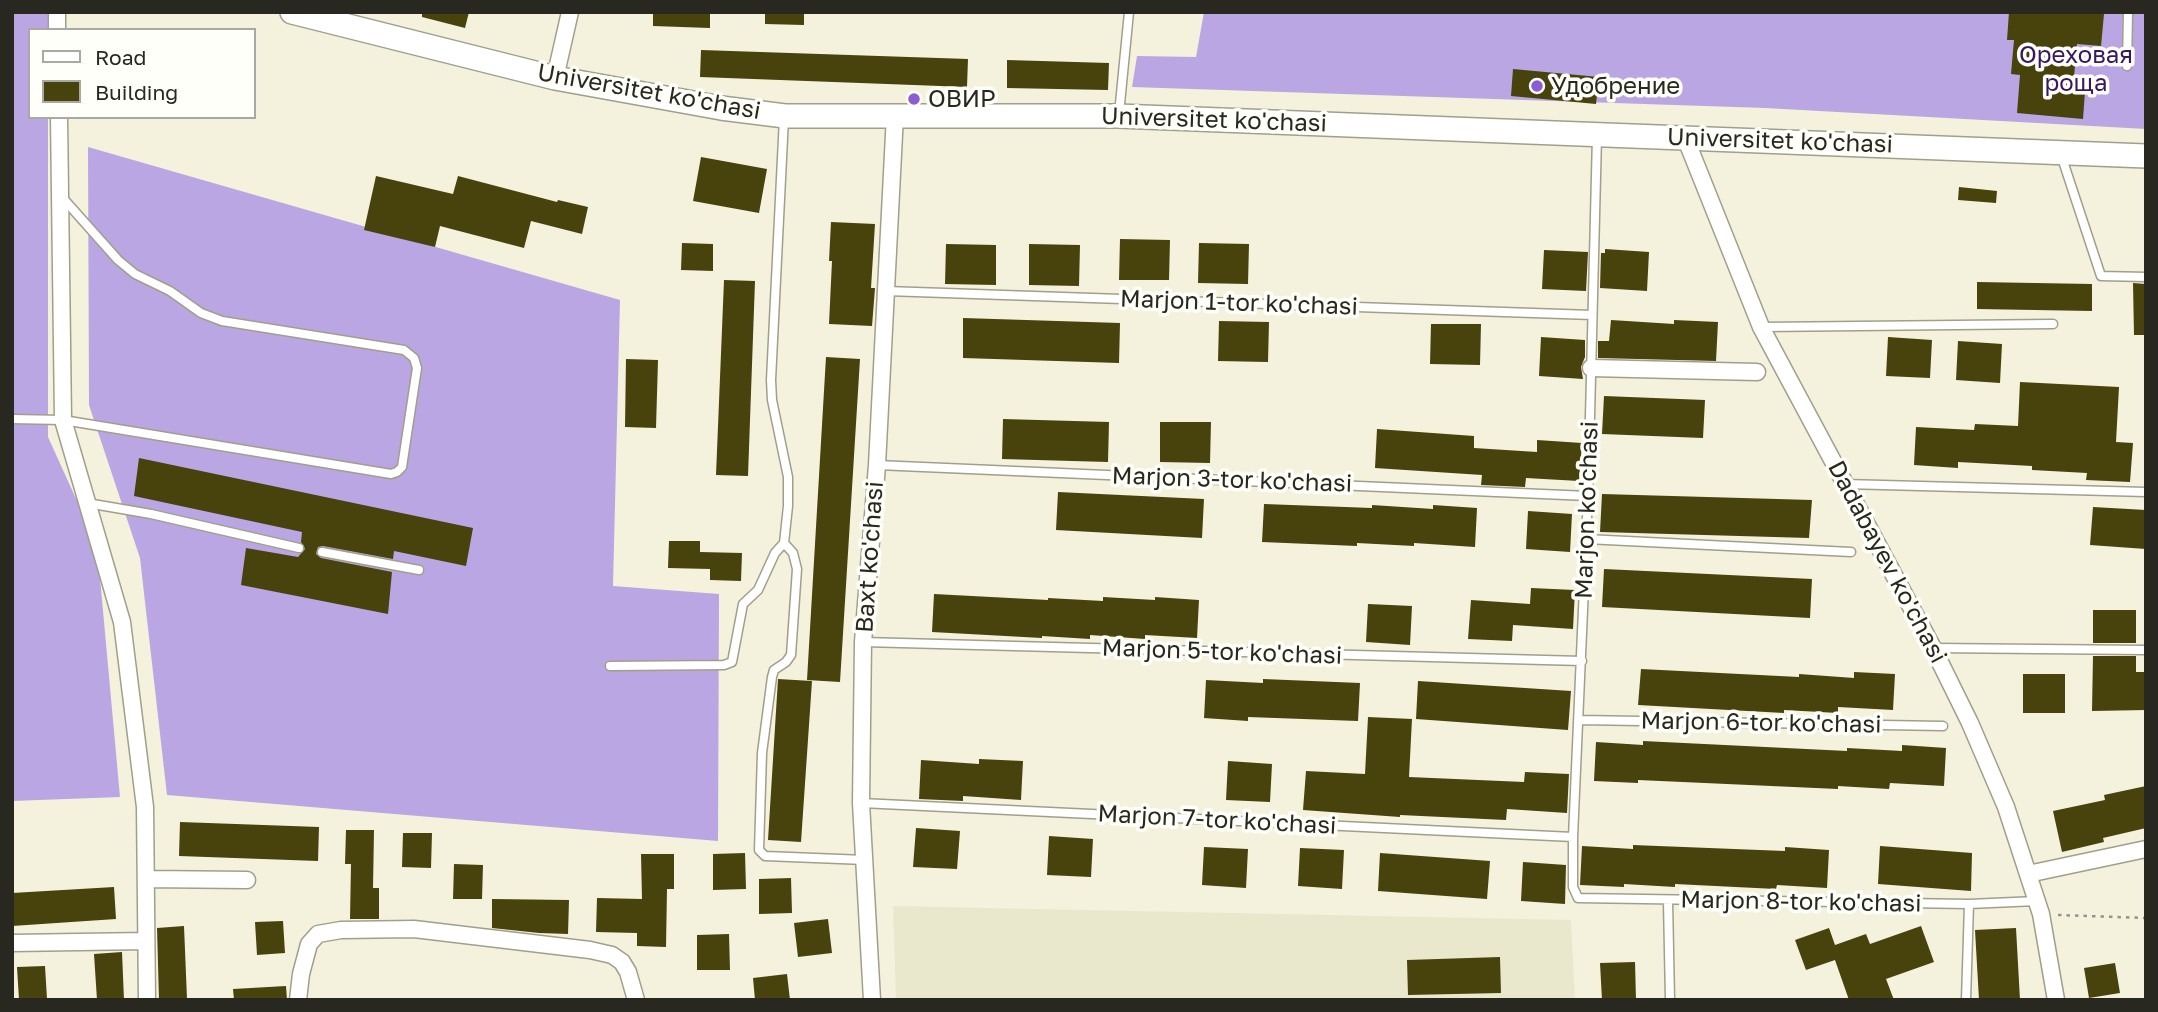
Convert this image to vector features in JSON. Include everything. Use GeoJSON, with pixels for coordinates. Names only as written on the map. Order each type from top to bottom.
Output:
{"type":"FeatureCollection","features":[{"type":"Feature","properties":{"kind":"main road","name":"Universitet ko'chasi"},"geometry":{"type":"LineString","coordinates":[[292,12],[555,78],[721,108],[785,116],[1118,116],[2146,156]]}},
{"type":"Feature","properties":{"kind":"street"},"geometry":{"type":"LineString","coordinates":[[555,78],[570,12]]}},
{"type":"Feature","properties":{"kind":"street","name":"Baxt ko'chasi"},"geometry":{"type":"LineString","coordinates":[[872,1000],[861,803],[863,642],[877,465],[895,115]]}},
{"type":"Feature","properties":{"kind":"street"},"geometry":{"type":"LineString","coordinates":[[59,119],[62,420],[122,622],[145,807],[147,1000]]}},
{"type":"Feature","properties":{"kind":"street","name":"Dadabayev ko'chasi"},"geometry":{"type":"LineString","coordinates":[[1685,137],[1761,327],[1933,648],[2007,807],[2039,907],[2056,1000]]}},
{"type":"Feature","properties":{"kind":"street"},"geometry":{"type":"LineString","coordinates":[[1591,368],[1757,372]]}},
{"type":"Feature","properties":{"kind":"street"},"geometry":{"type":"LineString","coordinates":[[2028,874],[2146,849]]}},
{"type":"Feature","properties":{"kind":"street"},"geometry":{"type":"LineString","coordinates":[[146,879],[247,880]]}},
{"type":"Feature","properties":{"kind":"street"},"geometry":{"type":"LineString","coordinates":[[298,1000],[300,974],[309,944],[318,934],[341,930],[414,929],[612,955],[622,962],[628,972],[636,1000]]}},
{"type":"Feature","properties":{"kind":"street"},"geometry":{"type":"LineString","coordinates":[[12,943],[146,942]]}},
{"type":"Feature","properties":{"kind":"lane"},"geometry":{"type":"LineString","coordinates":[[1118,116],[1129,12]]}},
{"type":"Feature","properties":{"kind":"lane"},"geometry":{"type":"LineString","coordinates":[[2127,66],[2128,12]]}},
{"type":"Feature","properties":{"kind":"lane"},"geometry":{"type":"LineString","coordinates":[[610,666],[724,665],[732,662],[743,604],[758,590],[775,553],[784,543],[788,477],[772,400],[771,380],[785,116]]}},
{"type":"Feature","properties":{"kind":"lane","name":"Marjon ko'chasi"},"geometry":{"type":"LineString","coordinates":[[1573,887],[1588,496],[1597,133]]}},
{"type":"Feature","properties":{"kind":"lane"},"geometry":{"type":"LineString","coordinates":[[2060,152],[2101,276],[2146,277]]}},
{"type":"Feature","properties":{"kind":"lane"},"geometry":{"type":"LineString","coordinates":[[12,419],[62,420],[391,474],[402,467],[417,368],[414,358],[404,350],[222,321],[201,313],[170,291],[135,274],[118,260],[61,195]]}},
{"type":"Feature","properties":{"kind":"lane","name":"Marjon 1-tor ko'chasi"},"geometry":{"type":"LineString","coordinates":[[886,291],[1592,315]]}},
{"type":"Feature","properties":{"kind":"lane"},"geometry":{"type":"LineString","coordinates":[[1761,327],[2053,324]]}},
{"type":"Feature","properties":{"kind":"lane","name":"Marjon 3-tor ko'chasi"},"geometry":{"type":"LineString","coordinates":[[877,465],[1588,496]]}},
{"type":"Feature","properties":{"kind":"lane"},"geometry":{"type":"LineString","coordinates":[[1845,484],[2146,492]]}},
{"type":"Feature","properties":{"kind":"lane"},"geometry":{"type":"LineString","coordinates":[[87,503],[151,514],[299,548]]}},
{"type":"Feature","properties":{"kind":"lane"},"geometry":{"type":"LineString","coordinates":[[1586,539],[1851,552]]}},
{"type":"Feature","properties":{"kind":"lane"},"geometry":{"type":"LineString","coordinates":[[784,543],[793,553],[797,569],[791,655],[774,670],[772,677],[762,753],[760,854],[865,860]]}},
{"type":"Feature","properties":{"kind":"lane"},"geometry":{"type":"LineString","coordinates":[[322,552],[419,570]]}},
{"type":"Feature","properties":{"kind":"lane","name":"Marjon 5-tor ko'chasi"},"geometry":{"type":"LineString","coordinates":[[863,642],[1582,661]]}},
{"type":"Feature","properties":{"kind":"lane"},"geometry":{"type":"LineString","coordinates":[[1933,648],[2146,650]]}},
{"type":"Feature","properties":{"kind":"lane","name":"Marjon 6-tor ko'chasi"},"geometry":{"type":"LineString","coordinates":[[1580,720],[1943,726]]}},
{"type":"Feature","properties":{"kind":"lane","name":"Marjon 7-tor ko'chasi"},"geometry":{"type":"LineString","coordinates":[[861,803],[1573,837]]}},
{"type":"Feature","properties":{"kind":"lane","name":"Marjon 8-tor ko'chasi"},"geometry":{"type":"LineString","coordinates":[[1573,887],[1578,898],[2039,907]]}},
{"type":"Feature","properties":{"kind":"lane"},"geometry":{"type":"LineString","coordinates":[[1668,901],[1670,1000]]}},
{"type":"Feature","properties":{"kind":"lane"},"geometry":{"type":"LineString","coordinates":[[1966,1000],[1969,904]]}},
{"type":"Feature","properties":{"kind":"path"},"geometry":{"type":"LineString","coordinates":[[2039,907],[2146,918]]}},
{"type":"Feature","properties":{"kind":"shaded area"},"geometry":{"type":"Polygon","coordinates":[[[893,906],[1571,920],[1575,1000],[896,1000],[893,906]]]}},
{"type":"Feature","properties":{"kind":"green space"},"geometry":{"type":"Polygon","coordinates":[[[12,12],[48,12],[48,28],[28,28],[28,119],[48,119],[48,437],[97,545],[120,797],[12,801],[12,12]]]}},
{"type":"Feature","properties":{"kind":"green space","name":"Ореховая роща"},"geometry":{"type":"Polygon","coordinates":[[[1204,12],[2146,12],[2146,129],[1765,108],[1132,87],[1137,56],[1196,57],[1204,12]]]}},
{"type":"Feature","properties":{"kind":"green space"},"geometry":{"type":"Polygon","coordinates":[[[88,147],[620,300],[613,586],[719,594],[718,841],[167,795],[140,558],[89,405],[88,147]]]}},
{"type":"Feature","properties":{"kind":"building"},"geometry":{"type":"Polygon","coordinates":[[[422,12],[469,12],[465,28],[422,17],[422,12]]]}},
{"type":"Feature","properties":{"kind":"building"},"geometry":{"type":"Polygon","coordinates":[[[653,12],[710,12],[710,28],[653,26],[653,12]]]}},
{"type":"Feature","properties":{"kind":"building"},"geometry":{"type":"Polygon","coordinates":[[[765,12],[804,12],[804,25],[765,24],[765,12]]]}},
{"type":"Feature","properties":{"kind":"building"},"geometry":{"type":"Polygon","coordinates":[[[2009,12],[2104,14],[2101,46],[2077,44],[2074,77],[2086,78],[2083,119],[2017,113],[2020,75],[2011,74],[2014,40],[2007,40],[2009,12]]]}},
{"type":"Feature","properties":{"kind":"building"},"geometry":{"type":"Polygon","coordinates":[[[701,50],[968,59],[967,87],[700,77],[701,50]]]}},
{"type":"Feature","properties":{"kind":"building"},"geometry":{"type":"Polygon","coordinates":[[[1007,60],[1109,63],[1108,90],[1007,88],[1007,60]]]}},
{"type":"Feature","properties":{"kind":"building"},"geometry":{"type":"Polygon","coordinates":[[[1513,69],[1599,77],[1596,104],[1511,96],[1513,69]]]}},
{"type":"Feature","properties":{"kind":"building"},"geometry":{"type":"Polygon","coordinates":[[[701,157],[767,169],[759,213],[693,201],[701,157]]]}},
{"type":"Feature","properties":{"kind":"building"},"geometry":{"type":"Polygon","coordinates":[[[376,176],[453,194],[458,176],[557,202],[558,200],[588,207],[582,234],[531,221],[524,248],[440,226],[435,247],[364,230],[376,176]]]}},
{"type":"Feature","properties":{"kind":"building"},"geometry":{"type":"Polygon","coordinates":[[[1959,187],[1997,191],[1996,203],[1958,200],[1959,187]]]}},
{"type":"Feature","properties":{"kind":"building"},"geometry":{"type":"Polygon","coordinates":[[[831,222],[875,224],[871,288],[875,288],[872,326],[829,324],[831,222]]]}},
{"type":"Feature","properties":{"kind":"building"},"geometry":{"type":"Polygon","coordinates":[[[1120,239],[1170,240],[1169,280],[1119,280],[1120,239]]]}},
{"type":"Feature","properties":{"kind":"building"},"geometry":{"type":"Polygon","coordinates":[[[682,243],[713,244],[713,271],[681,270],[682,243]]]}},
{"type":"Feature","properties":{"kind":"building"},"geometry":{"type":"Polygon","coordinates":[[[1199,243],[1249,244],[1248,284],[1198,283],[1199,243]]]}},
{"type":"Feature","properties":{"kind":"building"},"geometry":{"type":"Polygon","coordinates":[[[946,244],[996,245],[996,285],[945,284],[946,244]]]}},
{"type":"Feature","properties":{"kind":"building"},"geometry":{"type":"Polygon","coordinates":[[[1029,244],[1080,245],[1079,286],[1029,285],[1029,244]]]}},
{"type":"Feature","properties":{"kind":"building"},"geometry":{"type":"Polygon","coordinates":[[[1605,249],[1649,252],[1647,291],[1600,288],[1601,253],[1605,253],[1605,249]]]}},
{"type":"Feature","properties":{"kind":"building"},"geometry":{"type":"Polygon","coordinates":[[[1544,250],[1588,252],[1586,291],[1542,289],[1544,250]]]}},
{"type":"Feature","properties":{"kind":"building"},"geometry":{"type":"Polygon","coordinates":[[[724,280],[755,281],[748,476],[716,475],[724,280]]]}},
{"type":"Feature","properties":{"kind":"building"},"geometry":{"type":"Polygon","coordinates":[[[1977,282],[2092,284],[2092,311],[1977,309],[1977,282]]]}},
{"type":"Feature","properties":{"kind":"building"},"geometry":{"type":"Polygon","coordinates":[[[2133,283],[2146,284],[2146,335],[2134,335],[2133,283]]]}},
{"type":"Feature","properties":{"kind":"building"},"geometry":{"type":"Polygon","coordinates":[[[963,318],[1120,323],[1119,363],[963,358],[963,318]]]}},
{"type":"Feature","properties":{"kind":"building"},"geometry":{"type":"Polygon","coordinates":[[[1611,320],[1674,324],[1674,320],[1718,322],[1716,361],[1598,358],[1598,341],[1609,341],[1611,320]]]}},
{"type":"Feature","properties":{"kind":"building"},"geometry":{"type":"Polygon","coordinates":[[[1219,321],[1269,322],[1268,362],[1218,361],[1219,321]]]}},
{"type":"Feature","properties":{"kind":"building"},"geometry":{"type":"Polygon","coordinates":[[[1431,324],[1481,324],[1480,365],[1430,364],[1431,324]]]}},
{"type":"Feature","properties":{"kind":"building"},"geometry":{"type":"Polygon","coordinates":[[[1541,337],[1585,340],[1585,357],[1581,367],[1583,379],[1539,376],[1541,337]]]}},
{"type":"Feature","properties":{"kind":"building"},"geometry":{"type":"Polygon","coordinates":[[[1888,337],[1932,340],[1930,378],[1886,376],[1888,337]]]}},
{"type":"Feature","properties":{"kind":"building"},"geometry":{"type":"Polygon","coordinates":[[[1958,341],[2002,344],[2000,383],[1956,380],[1958,341]]]}},
{"type":"Feature","properties":{"kind":"building"},"geometry":{"type":"Polygon","coordinates":[[[826,357],[860,359],[840,682],[807,680],[826,357]]]}},
{"type":"Feature","properties":{"kind":"building"},"geometry":{"type":"Polygon","coordinates":[[[626,359],[658,360],[656,428],[625,427],[626,359]]]}},
{"type":"Feature","properties":{"kind":"building"},"geometry":{"type":"Polygon","coordinates":[[[2020,382],[2119,387],[2116,442],[2133,443],[2130,482],[2086,480],[2087,473],[2032,470],[2032,466],[1958,462],[1958,468],[1914,465],[1916,427],[1974,430],[1975,424],[2018,426],[2020,382]]]}},
{"type":"Feature","properties":{"kind":"building"},"geometry":{"type":"Polygon","coordinates":[[[1604,396],[1705,400],[1703,438],[1602,434],[1604,396]]]}},
{"type":"Feature","properties":{"kind":"building"},"geometry":{"type":"Polygon","coordinates":[[[1003,419],[1109,422],[1108,462],[1002,459],[1003,419]]]}},
{"type":"Feature","properties":{"kind":"building"},"geometry":{"type":"Polygon","coordinates":[[[1160,422],[1211,422],[1210,463],[1160,462],[1160,422]]]}},
{"type":"Feature","properties":{"kind":"building"},"geometry":{"type":"Polygon","coordinates":[[[1377,429],[1474,436],[1474,448],[1537,452],[1537,440],[1582,443],[1579,481],[1526,478],[1525,487],[1481,485],[1482,475],[1375,468],[1377,429]]]}},
{"type":"Feature","properties":{"kind":"building"},"geometry":{"type":"Polygon","coordinates":[[[139,458],[473,528],[466,566],[394,551],[393,559],[318,547],[316,554],[321,558],[392,572],[388,614],[241,585],[246,548],[298,557],[305,549],[301,542],[302,532],[134,496],[139,458]]]}},
{"type":"Feature","properties":{"kind":"building"},"geometry":{"type":"Polygon","coordinates":[[[1058,492],[1204,499],[1202,538],[1056,530],[1058,492]]]}},
{"type":"Feature","properties":{"kind":"building"},"geometry":{"type":"Polygon","coordinates":[[[1602,494],[1812,500],[1809,538],[1600,532],[1602,494]]]}},
{"type":"Feature","properties":{"kind":"building"},"geometry":{"type":"Polygon","coordinates":[[[1264,504],[1372,508],[1372,505],[1433,509],[1433,505],[1477,508],[1475,547],[1414,543],[1414,546],[1357,543],[1357,546],[1262,542],[1264,504]]]}},
{"type":"Feature","properties":{"kind":"building"},"geometry":{"type":"Polygon","coordinates":[[[2093,507],[2146,510],[2146,549],[2090,545],[2093,507]]]}},
{"type":"Feature","properties":{"kind":"building"},"geometry":{"type":"Polygon","coordinates":[[[1528,511],[1572,514],[1570,552],[1526,549],[1528,511]]]}},
{"type":"Feature","properties":{"kind":"building"},"geometry":{"type":"Polygon","coordinates":[[[669,541],[700,541],[700,552],[742,553],[741,581],[710,580],[710,569],[668,568],[669,541]]]}},
{"type":"Feature","properties":{"kind":"building"},"geometry":{"type":"Polygon","coordinates":[[[1604,569],[1812,579],[1810,618],[1602,607],[1604,569]]]}},
{"type":"Feature","properties":{"kind":"building"},"geometry":{"type":"Polygon","coordinates":[[[1531,588],[1575,590],[1573,629],[1513,625],[1512,641],[1468,639],[1471,600],[1530,604],[1531,588]]]}},
{"type":"Feature","properties":{"kind":"building"},"geometry":{"type":"Polygon","coordinates":[[[934,594],[1048,600],[1103,601],[1103,597],[1155,600],[1155,597],[1199,600],[1197,638],[1145,635],[1145,639],[1090,635],[1090,639],[1042,638],[932,632],[934,594]]]}},
{"type":"Feature","properties":{"kind":"building"},"geometry":{"type":"Polygon","coordinates":[[[1368,604],[1412,606],[1410,645],[1366,642],[1368,604]]]}},
{"type":"Feature","properties":{"kind":"building"},"geometry":{"type":"Polygon","coordinates":[[[2093,610],[2136,610],[2136,643],[2093,643],[2093,610]]]}},
{"type":"Feature","properties":{"kind":"building"},"geometry":{"type":"Polygon","coordinates":[[[2093,656],[2136,656],[2136,672],[2146,672],[2146,710],[2092,711],[2093,656]]]}},
{"type":"Feature","properties":{"kind":"building"},"geometry":{"type":"Polygon","coordinates":[[[1641,669],[1799,677],[1799,674],[1854,678],[1854,672],[1895,674],[1893,710],[1838,707],[1838,713],[1784,710],[1784,713],[1638,705],[1641,669]]]}},
{"type":"Feature","properties":{"kind":"building"},"geometry":{"type":"Polygon","coordinates":[[[2023,674],[2065,674],[2065,713],[2023,713],[2023,674]]]}},
{"type":"Feature","properties":{"kind":"building"},"geometry":{"type":"Polygon","coordinates":[[[778,679],[812,681],[801,842],[768,840],[778,679]]]}},
{"type":"Feature","properties":{"kind":"building"},"geometry":{"type":"Polygon","coordinates":[[[1263,679],[1360,683],[1358,721],[1248,717],[1248,721],[1204,718],[1206,680],[1263,683],[1263,679]]]}},
{"type":"Feature","properties":{"kind":"building"},"geometry":{"type":"Polygon","coordinates":[[[1418,681],[1571,691],[1568,730],[1416,719],[1418,681]]]}},
{"type":"Feature","properties":{"kind":"building"},"geometry":{"type":"Polygon","coordinates":[[[1368,717],[1412,719],[1409,777],[1524,782],[1525,772],[1569,774],[1567,813],[1507,809],[1506,820],[1400,817],[1303,810],[1306,771],[1365,774],[1368,717]]]}},
{"type":"Feature","properties":{"kind":"building"},"geometry":{"type":"Polygon","coordinates":[[[1643,741],[1847,751],[1847,748],[1902,751],[1902,745],[1946,748],[1944,786],[1890,783],[1889,789],[1838,786],[1838,789],[1638,780],[1638,783],[1594,781],[1596,742],[1643,745],[1643,741]]]}},
{"type":"Feature","properties":{"kind":"building"},"geometry":{"type":"Polygon","coordinates":[[[979,759],[1023,761],[1021,800],[963,796],[963,801],[919,799],[921,760],[979,764],[979,759]]]}},
{"type":"Feature","properties":{"kind":"building"},"geometry":{"type":"Polygon","coordinates":[[[1228,761],[1272,764],[1270,802],[1226,800],[1228,761]]]}},
{"type":"Feature","properties":{"kind":"building"},"geometry":{"type":"Polygon","coordinates":[[[2146,786],[2146,828],[2103,838],[2104,842],[2062,852],[2053,811],[2105,800],[2104,795],[2146,786]]]}},
{"type":"Feature","properties":{"kind":"building"},"geometry":{"type":"Polygon","coordinates":[[[180,822],[319,827],[318,861],[179,856],[180,822]]]}},
{"type":"Feature","properties":{"kind":"building"},"geometry":{"type":"Polygon","coordinates":[[[916,828],[960,831],[957,869],[913,867],[916,828]]]}},
{"type":"Feature","properties":{"kind":"building"},"geometry":{"type":"Polygon","coordinates":[[[346,830],[374,830],[373,888],[379,888],[379,919],[350,919],[351,864],[345,864],[346,830]]]}},
{"type":"Feature","properties":{"kind":"building"},"geometry":{"type":"Polygon","coordinates":[[[403,833],[432,833],[431,868],[402,867],[403,833]]]}},
{"type":"Feature","properties":{"kind":"building"},"geometry":{"type":"Polygon","coordinates":[[[1049,836],[1093,839],[1091,877],[1047,875],[1049,836]]]}},
{"type":"Feature","properties":{"kind":"building"},"geometry":{"type":"Polygon","coordinates":[[[1633,845],[1785,851],[1785,847],[1829,850],[1827,888],[1777,885],[1776,889],[1675,884],[1675,887],[1580,885],[1582,846],[1633,849],[1633,845]]]}},
{"type":"Feature","properties":{"kind":"building"},"geometry":{"type":"Polygon","coordinates":[[[1880,846],[1972,853],[1971,891],[1878,884],[1880,846]]]}},
{"type":"Feature","properties":{"kind":"building"},"geometry":{"type":"Polygon","coordinates":[[[1204,847],[1248,849],[1246,888],[1202,885],[1204,847]]]}},
{"type":"Feature","properties":{"kind":"building"},"geometry":{"type":"Polygon","coordinates":[[[1300,848],[1344,850],[1342,889],[1298,886],[1300,848]]]}},
{"type":"Feature","properties":{"kind":"building"},"geometry":{"type":"Polygon","coordinates":[[[745,853],[746,889],[713,890],[713,854],[745,853]]]}},
{"type":"Feature","properties":{"kind":"building"},"geometry":{"type":"Polygon","coordinates":[[[1380,853],[1490,861],[1487,899],[1378,891],[1380,853]]]}},
{"type":"Feature","properties":{"kind":"building"},"geometry":{"type":"Polygon","coordinates":[[[641,854],[674,854],[674,889],[667,889],[666,947],[637,946],[637,933],[596,932],[597,898],[642,899],[641,854]]]}},
{"type":"Feature","properties":{"kind":"building"},"geometry":{"type":"Polygon","coordinates":[[[1523,862],[1566,865],[1565,904],[1521,901],[1523,862]]]}},
{"type":"Feature","properties":{"kind":"building"},"geometry":{"type":"Polygon","coordinates":[[[454,864],[483,865],[482,899],[453,899],[454,864]]]}},
{"type":"Feature","properties":{"kind":"building"},"geometry":{"type":"Polygon","coordinates":[[[791,878],[792,913],[759,914],[759,879],[791,878]]]}},
{"type":"Feature","properties":{"kind":"building"},"geometry":{"type":"Polygon","coordinates":[[[114,887],[116,919],[12,926],[12,893],[114,887]]]}},
{"type":"Feature","properties":{"kind":"building"},"geometry":{"type":"Polygon","coordinates":[[[492,899],[569,900],[568,934],[492,928],[492,899]]]}},
{"type":"Feature","properties":{"kind":"building"},"geometry":{"type":"Polygon","coordinates":[[[828,919],[832,953],[798,957],[794,923],[828,919]]]}},
{"type":"Feature","properties":{"kind":"building"},"geometry":{"type":"Polygon","coordinates":[[[283,921],[285,953],[257,955],[255,922],[283,921]]]}},
{"type":"Feature","properties":{"kind":"building"},"geometry":{"type":"Polygon","coordinates":[[[184,926],[187,999],[159,1000],[157,928],[184,926]]]}},
{"type":"Feature","properties":{"kind":"building"},"geometry":{"type":"Polygon","coordinates":[[[1921,926],[1934,962],[1886,979],[1894,1000],[1849,1000],[1835,960],[1806,970],[1795,940],[1829,928],[1835,945],[1866,934],[1870,944],[1921,926]]]}},
{"type":"Feature","properties":{"kind":"building"},"geometry":{"type":"Polygon","coordinates":[[[2016,928],[2020,1000],[1979,1000],[1975,930],[2016,928]]]}},
{"type":"Feature","properties":{"kind":"building"},"geometry":{"type":"Polygon","coordinates":[[[729,934],[730,970],[697,970],[697,935],[729,934]]]}},
{"type":"Feature","properties":{"kind":"building"},"geometry":{"type":"Polygon","coordinates":[[[122,952],[124,1000],[97,1000],[94,954],[122,952]]]}},
{"type":"Feature","properties":{"kind":"building"},"geometry":{"type":"Polygon","coordinates":[[[1500,957],[1501,993],[1408,995],[1407,960],[1500,957]]]}},
{"type":"Feature","properties":{"kind":"building"},"geometry":{"type":"Polygon","coordinates":[[[1635,962],[1636,1000],[1602,1000],[1600,963],[1635,962]]]}},
{"type":"Feature","properties":{"kind":"building"},"geometry":{"type":"Polygon","coordinates":[[[2115,963],[2120,993],[2089,998],[2084,968],[2115,963]]]}},
{"type":"Feature","properties":{"kind":"building"},"geometry":{"type":"Polygon","coordinates":[[[45,966],[47,999],[19,1000],[17,967],[45,966]]]}},
{"type":"Feature","properties":{"kind":"building"},"geometry":{"type":"Polygon","coordinates":[[[787,974],[790,1000],[755,1000],[753,978],[787,974]]]}},
{"type":"Feature","properties":{"kind":"building"},"geometry":{"type":"Polygon","coordinates":[[[286,986],[287,1000],[234,1000],[233,989],[286,986]]]}},
{"type":"Feature","properties":{"kind":"place","name":"Удобрение"},"geometry":{"type":"Point","coordinates":[1537,86]}},
{"type":"Feature","properties":{"kind":"place","name":"ОВИР"},"geometry":{"type":"Point","coordinates":[914,99]}}]}
